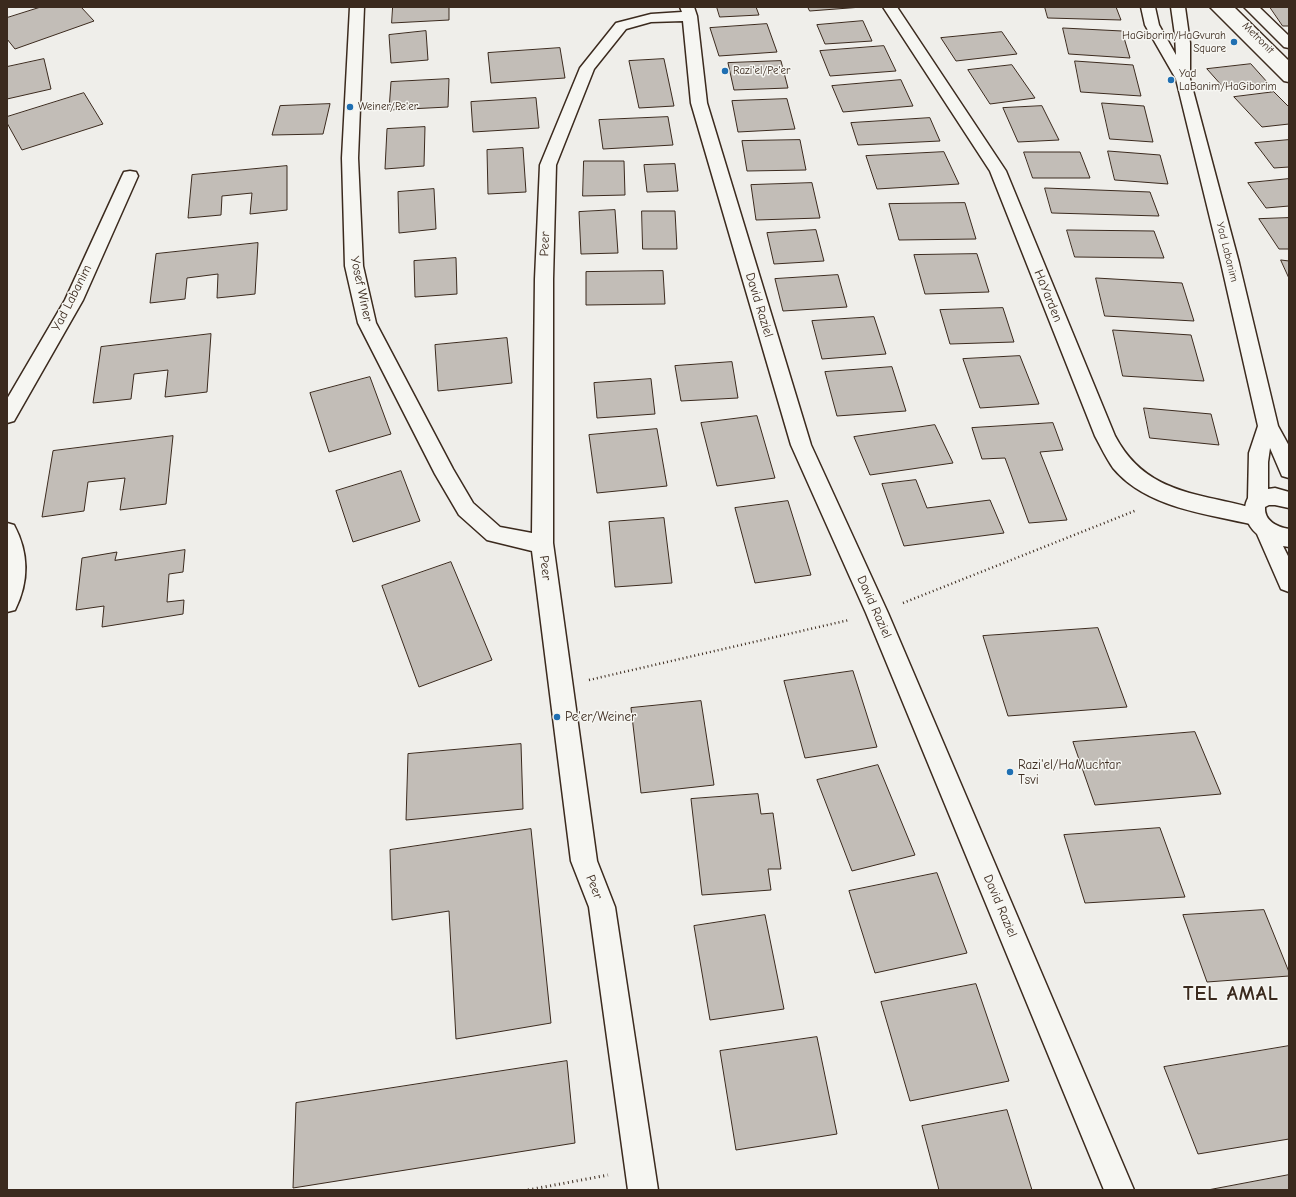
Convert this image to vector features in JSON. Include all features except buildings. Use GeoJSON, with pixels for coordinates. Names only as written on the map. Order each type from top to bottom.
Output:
{"type":"FeatureCollection","features":[{"type":"Feature","properties":{"kind":"street","name":"Yosef Winer"},"geometry":{"type":"LineString","coordinates":[[357,7],[350,158],[354,266],[367,323],[445,474],[466,509],[494,534],[523,541],[542,543]]}},
{"type":"Feature","properties":{"kind":"street","name":"HaYarden"},"geometry":{"type":"LineString","coordinates":[[890,7],[998,171],[1105,436],[1124,467],[1157,491],[1170,496],[1260,516]]}},
{"type":"Feature","properties":{"kind":"street","name":"Yad Labanim"},"geometry":{"type":"LineString","coordinates":[[1148,7],[1155,31],[1183,79]]}},
{"type":"Feature","properties":{"kind":"street","name":"Yad Labanim"},"geometry":{"type":"LineString","coordinates":[[1178,7],[1184,37],[1183,79],[1230,263],[1268,426],[1280,448],[1289,470]]}},
{"type":"Feature","properties":{"kind":"street"},"geometry":{"type":"LineString","coordinates":[[1217,7],[1289,78]]}},
{"type":"Feature","properties":{"kind":"street"},"geometry":{"type":"LineString","coordinates":[[1251,7],[1289,44]]}},
{"type":"Feature","properties":{"kind":"street","name":"Peer"},"geometry":{"type":"LineString","coordinates":[[643,1190],[602,907],[584,861],[542,543],[544,279],[548,165],[587,68],[621,26],[642,12],[689,12]]}},
{"type":"Feature","properties":{"kind":"street","name":"David Raziel"},"geometry":{"type":"LineString","coordinates":[[689,12],[699,103],[801,445],[877,613],[1119,1190]]}},
{"type":"Feature","properties":{"kind":"street","name":"Yad Labanim"},"geometry":{"type":"LineString","coordinates":[[7,416],[74,300],[130,176]]}},
{"type":"Feature","properties":{"kind":"street"},"geometry":{"type":"LineString","coordinates":[[1268,426],[1261,439],[1257,474],[1260,516],[1289,583]]}},
{"type":"Feature","properties":{"kind":"street"},"geometry":{"type":"LineString","coordinates":[[1260,516],[1264,497],[1271,496],[1289,500]]}},
{"type":"Feature","properties":{"kind":"street"},"geometry":{"type":"LineString","coordinates":[[1260,516],[1275,535],[1289,538]]}},
{"type":"Feature","properties":{"kind":"street"},"geometry":{"type":"LineString","coordinates":[[7,531],[16,572],[12,597],[7,603]]}},
{"type":"Feature","properties":{"kind":"lane","name":"Metronit"},"geometry":{"type":"LineString","coordinates":[[1228,7],[1289,68]]}},
{"type":"Feature","properties":{"kind":"lane","name":"Metronit"},"geometry":{"type":"LineString","coordinates":[[1241,7],[1289,55]]}},
{"type":"Feature","properties":{"kind":"path"},"geometry":{"type":"LineString","coordinates":[[528,1190],[640,1169]]}},
{"type":"Feature","properties":{"kind":"place","name":"HaGiborim/HaGvurah Square"},"geometry":{"type":"Point","coordinates":[1234,42]}},
{"type":"Feature","properties":{"kind":"place","name":"Razi'el/Pe'er"},"geometry":{"type":"Point","coordinates":[725,71]}},
{"type":"Feature","properties":{"kind":"place","name":"Yad LaBanim/HaGiborim"},"geometry":{"type":"Point","coordinates":[1171,80]}},
{"type":"Feature","properties":{"kind":"place","name":"Weiner/Pe'er"},"geometry":{"type":"Point","coordinates":[350,107]}},
{"type":"Feature","properties":{"kind":"place","name":"Pe'er/Weiner"},"geometry":{"type":"Point","coordinates":[557,717]}},
{"type":"Feature","properties":{"kind":"place","name":"Razi'el/HaMuchtar Tsvi"},"geometry":{"type":"Point","coordinates":[1010,772]}},
{"type":"Feature","properties":{"kind":"district","name":"TEL AMAL"},"geometry":{"type":"Point","coordinates":[1231,994]}}]}
